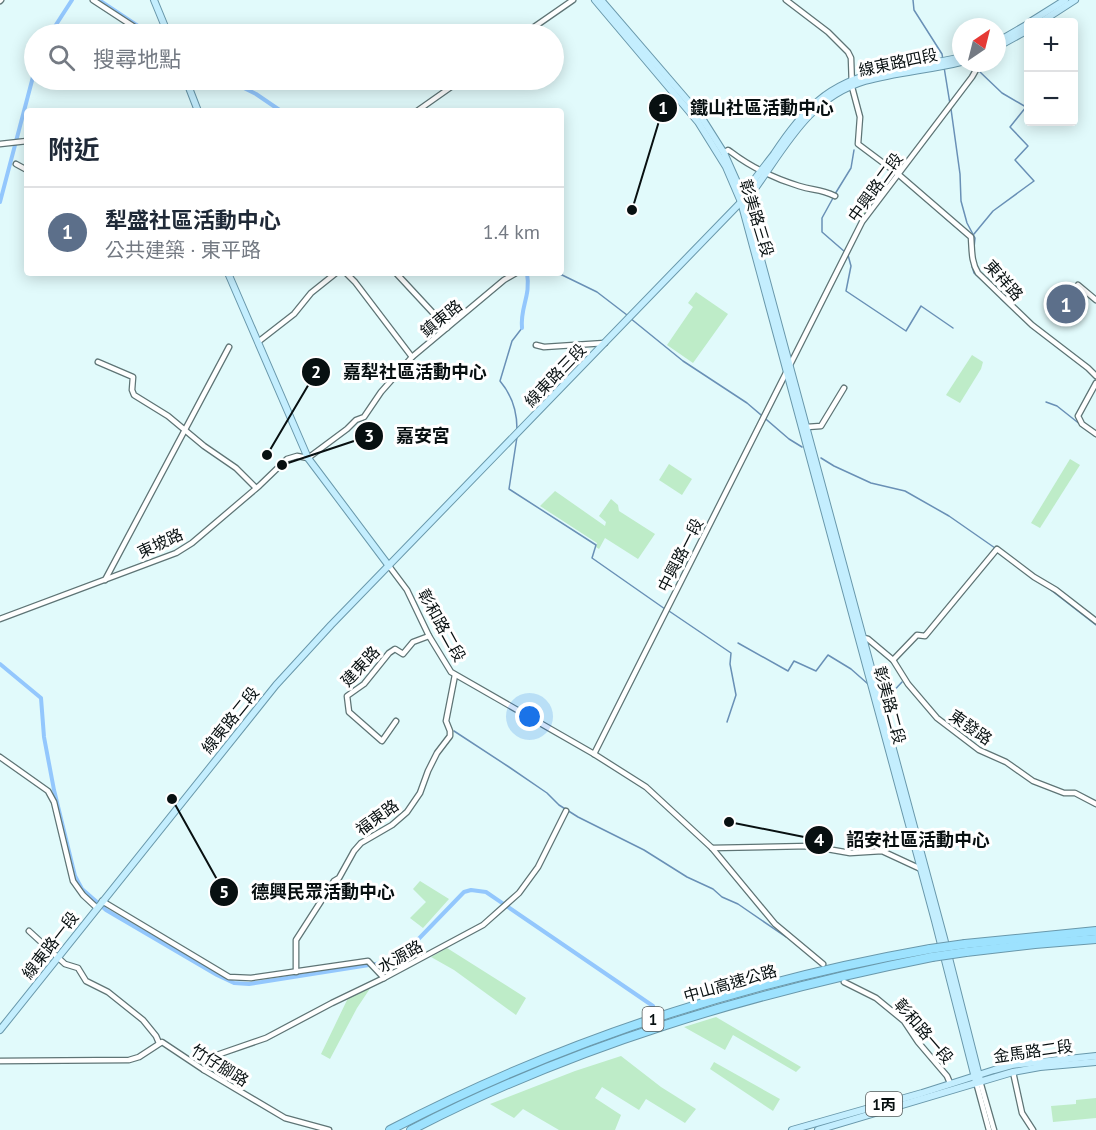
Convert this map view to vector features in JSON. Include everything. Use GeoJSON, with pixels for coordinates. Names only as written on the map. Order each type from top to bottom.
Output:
{"type":"FeatureCollection","features":[{"type":"Feature","properties":{"kind":"highway","name":"中山高速公路"},"geometry":{"type":"LineString","coordinates":[[390,1130],[521,1069],[653,1019],[719,998],[830,969],[1096,931]]}},
{"type":"Feature","properties":{"kind":"highway","name":"中山高速公路"},"geometry":{"type":"LineString","coordinates":[[965,948],[1096,939]]}},
{"type":"Feature","properties":{"kind":"highway","name":"中山高速公路"},"geometry":{"type":"LineString","coordinates":[[411,1130],[498,1089],[658,1026],[784,989],[931,953]]}},
{"type":"Feature","properties":{"kind":"main road"},"geometry":{"type":"LineString","coordinates":[[154,0],[164,24]]}},
{"type":"Feature","properties":{"kind":"main road","name":"彰美路三段"},"geometry":{"type":"LineString","coordinates":[[595,0],[698,122],[743,199]]}},
{"type":"Feature","properties":{"kind":"main road","name":"彰美路三段"},"geometry":{"type":"LineString","coordinates":[[601,0],[700,115],[724,153],[743,199],[810,448]]}},
{"type":"Feature","properties":{"kind":"main road"},"geometry":{"type":"LineString","coordinates":[[1037,18],[1065,0]]}},
{"type":"Feature","properties":{"kind":"main road"},"geometry":{"type":"LineString","coordinates":[[1047,18],[1075,0]]}},
{"type":"Feature","properties":{"kind":"main road"},"geometry":{"type":"LineString","coordinates":[[1006,37],[1024,26]]}},
{"type":"Feature","properties":{"kind":"main road"},"geometry":{"type":"LineString","coordinates":[[1006,42],[1024,33]]}},
{"type":"Feature","properties":{"kind":"main road","name":"線東路四段"},"geometry":{"type":"LineString","coordinates":[[743,199],[820,104],[852,83],[880,72],[952,59]]}},
{"type":"Feature","properties":{"kind":"main road","name":"線東路四段"},"geometry":{"type":"LineString","coordinates":[[852,83],[952,64]]}},
{"type":"Feature","properties":{"kind":"main road"},"geometry":{"type":"LineString","coordinates":[[190,90],[197,108]]}},
{"type":"Feature","properties":{"kind":"main road","name":"線東路四段"},"geometry":{"type":"LineString","coordinates":[[743,199],[754,182],[763,174]]}},
{"type":"Feature","properties":{"kind":"main road"},"geometry":{"type":"LineString","coordinates":[[737,181],[746,184],[754,182]]}},
{"type":"Feature","properties":{"kind":"main road","name":"線東路三段"},"geometry":{"type":"LineString","coordinates":[[389,566],[743,199]]}},
{"type":"Feature","properties":{"kind":"main road","name":"彰和路二段"},"geometry":{"type":"LineString","coordinates":[[229,276],[308,458],[389,566]]}},
{"type":"Feature","properties":{"kind":"main road","name":"彰美路三段"},"geometry":{"type":"LineString","coordinates":[[788,367],[807,427],[810,448]]}},
{"type":"Feature","properties":{"kind":"main road","name":"彰美路二段"},"geometry":{"type":"LineString","coordinates":[[810,448],[977,1078]]}},
{"type":"Feature","properties":{"kind":"main road","name":"線東路二段"},"geometry":{"type":"LineString","coordinates":[[99,905],[276,685],[389,566]]}},
{"type":"Feature","properties":{"kind":"main road","name":"線東路一段"},"geometry":{"type":"LineString","coordinates":[[0,1029],[99,905]]}},
{"type":"Feature","properties":{"kind":"main road","name":"金馬路二段"},"geometry":{"type":"LineString","coordinates":[[977,1078],[1012,1065],[1096,1056]]}},
{"type":"Feature","properties":{"kind":"main road","name":"金馬路二段"},"geometry":{"type":"LineString","coordinates":[[977,1078],[1040,1067],[1096,1062]]}},
{"type":"Feature","properties":{"kind":"main road","name":"1丙"},"geometry":{"type":"LineString","coordinates":[[792,1130],[950,1083],[977,1078]]}},
{"type":"Feature","properties":{"kind":"main road","name":"1丙"},"geometry":{"type":"LineString","coordinates":[[818,1130],[894,1109],[977,1078]]}},
{"type":"Feature","properties":{"kind":"street"},"geometry":{"type":"LineString","coordinates":[[93,0],[130,24]]}},
{"type":"Feature","properties":{"kind":"street"},"geometry":{"type":"LineString","coordinates":[[559,0],[566,5]]}},
{"type":"Feature","properties":{"kind":"street"},"geometry":{"type":"LineString","coordinates":[[538,24],[573,0]]}},
{"type":"Feature","properties":{"kind":"street"},"geometry":{"type":"LineString","coordinates":[[786,0],[828,32],[848,52],[851,58],[852,83]]}},
{"type":"Feature","properties":{"kind":"street","name":"中興路二段"},"geometry":{"type":"LineString","coordinates":[[788,367],[862,222],[974,72]]}},
{"type":"Feature","properties":{"kind":"street","name":"東祥路"},"geometry":{"type":"LineString","coordinates":[[852,83],[860,117],[858,144],[898,174],[971,237],[974,267],[978,273],[1032,325],[1096,376]]}},
{"type":"Feature","properties":{"kind":"street"},"geometry":{"type":"LineString","coordinates":[[421,108],[447,90]]}},
{"type":"Feature","properties":{"kind":"street"},"geometry":{"type":"LineString","coordinates":[[0,144],[24,141]]}},
{"type":"Feature","properties":{"kind":"street"},"geometry":{"type":"LineString","coordinates":[[724,153],[728,150],[763,174],[802,187],[821,189],[835,196]]}},
{"type":"Feature","properties":{"kind":"street"},"geometry":{"type":"LineString","coordinates":[[16,164],[24,168]]}},
{"type":"Feature","properties":{"kind":"street"},"geometry":{"type":"LineString","coordinates":[[258,342],[294,314],[311,293],[332,276]]}},
{"type":"Feature","properties":{"kind":"street"},"geometry":{"type":"LineString","coordinates":[[349,276],[412,357]]}},
{"type":"Feature","properties":{"kind":"street"},"geometry":{"type":"LineString","coordinates":[[399,276],[447,328]]}},
{"type":"Feature","properties":{"kind":"street","name":"鎮東路"},"geometry":{"type":"LineString","coordinates":[[308,458],[340,435],[356,420],[364,417],[381,392],[412,357],[511,276]]}},
{"type":"Feature","properties":{"kind":"street"},"geometry":{"type":"LineString","coordinates":[[1078,285],[1096,300]]}},
{"type":"Feature","properties":{"kind":"street"},"geometry":{"type":"LineString","coordinates":[[536,345],[544,348],[605,343]]}},
{"type":"Feature","properties":{"kind":"street"},"geometry":{"type":"LineString","coordinates":[[105,580],[229,347]]}},
{"type":"Feature","properties":{"kind":"street"},"geometry":{"type":"LineString","coordinates":[[98,362],[133,377],[134,395],[168,416],[204,446],[236,468],[256,488]]}},
{"type":"Feature","properties":{"kind":"street","name":"中興路一段"},"geometry":{"type":"LineString","coordinates":[[594,754],[788,367]]}},
{"type":"Feature","properties":{"kind":"street"},"geometry":{"type":"LineString","coordinates":[[1096,383],[1078,416],[1082,424],[1096,434]]}},
{"type":"Feature","properties":{"kind":"street"},"geometry":{"type":"LineString","coordinates":[[807,427],[820,426],[844,388]]}},
{"type":"Feature","properties":{"kind":"street","name":"東坡路"},"geometry":{"type":"LineString","coordinates":[[0,619],[176,553],[192,543],[287,459],[293,456],[308,458]]}},
{"type":"Feature","properties":{"kind":"street"},"geometry":{"type":"LineString","coordinates":[[892,660],[917,635],[925,636],[996,550],[1056,590],[1096,621]]}},
{"type":"Feature","properties":{"kind":"street","name":"彰和路二段"},"geometry":{"type":"LineString","coordinates":[[389,566],[414,603],[445,664],[455,675],[594,754],[646,787],[712,848],[775,924],[823,964]]}},
{"type":"Feature","properties":{"kind":"street","name":"建東路"},"geometry":{"type":"LineString","coordinates":[[396,722],[382,741],[349,712],[347,696],[364,684],[389,652],[395,649],[403,654],[413,642],[429,636]]}},
{"type":"Feature","properties":{"kind":"street","name":"東發路"},"geometry":{"type":"LineString","coordinates":[[860,637],[868,639],[892,660],[908,684],[937,718],[979,750],[1006,762],[1033,782],[1064,793],[1075,794],[1096,804]]}},
{"type":"Feature","properties":{"kind":"street","name":"福東路"},"geometry":{"type":"LineString","coordinates":[[296,972],[296,940],[334,881],[339,878],[354,851],[361,843],[400,819],[420,794],[437,753],[450,736],[446,721],[455,675]]}},
{"type":"Feature","properties":{"kind":"street"},"geometry":{"type":"LineString","coordinates":[[0,757],[48,791],[54,802],[73,881],[83,895],[99,905],[229,977],[250,978],[368,961],[384,978]]}},
{"type":"Feature","properties":{"kind":"street","name":"水源路"},"geometry":{"type":"LineString","coordinates":[[204,1070],[214,1056],[266,1038],[483,925],[519,893],[538,867],[566,811]]}},
{"type":"Feature","properties":{"kind":"street"},"geometry":{"type":"LineString","coordinates":[[712,848],[810,846],[850,853],[882,851],[923,870]]}},
{"type":"Feature","properties":{"kind":"street"},"geometry":{"type":"LineString","coordinates":[[0,1061],[129,1060],[151,1051],[161,1042],[143,1020],[108,992],[86,981],[78,968],[68,966],[29,931]]}},
{"type":"Feature","properties":{"kind":"street","name":"彰和路一段"},"geometry":{"type":"LineString","coordinates":[[843,982],[876,998],[904,1021],[950,1083]]}},
{"type":"Feature","properties":{"kind":"street","name":"竹仔腳路"},"geometry":{"type":"LineString","coordinates":[[161,1042],[285,1118],[329,1130]]}},
{"type":"Feature","properties":{"kind":"street"},"geometry":{"type":"LineString","coordinates":[[1013,1072],[1022,1113],[1033,1130]]}},
{"type":"Feature","properties":{"kind":"street"},"geometry":{"type":"LineString","coordinates":[[977,1078],[989,1130]]}},
{"type":"Feature","properties":{"kind":"street"},"geometry":{"type":"LineString","coordinates":[[977,1078],[994,1130]]}},
{"type":"Feature","properties":{"kind":"green space"},"geometry":{"type":"Polygon","coordinates":[[[871,179],[884,189],[862,218],[851,210],[869,186],[867,184],[871,179]]]}},
{"type":"Feature","properties":{"kind":"green space"},"geometry":{"type":"Polygon","coordinates":[[[696,292],[728,314],[693,363],[667,345],[693,307],[688,303],[696,292]]]}},
{"type":"Feature","properties":{"kind":"green space"},"geometry":{"type":"Polygon","coordinates":[[[972,355],[983,362],[960,403],[946,395],[972,355]]]}},
{"type":"Feature","properties":{"kind":"green space"},"geometry":{"type":"Polygon","coordinates":[[[1070,459],[1080,465],[1040,528],[1031,523],[1070,459]]]}},
{"type":"Feature","properties":{"kind":"green space"},"geometry":{"type":"Polygon","coordinates":[[[669,464],[692,479],[682,495],[659,480],[669,464]]]}},
{"type":"Feature","properties":{"kind":"green space"},"geometry":{"type":"Polygon","coordinates":[[[555,491],[605,526],[606,522],[599,516],[611,499],[618,505],[619,511],[655,534],[638,559],[605,538],[599,549],[596,547],[597,543],[540,506],[555,491]]]}},
{"type":"Feature","properties":{"kind":"green space"},"geometry":{"type":"Polygon","coordinates":[[[420,881],[449,899],[423,928],[410,918],[426,902],[413,889],[420,881]]]}},
{"type":"Feature","properties":{"kind":"green space"},"geometry":{"type":"Polygon","coordinates":[[[447,948],[526,998],[516,1015],[454,970],[431,957],[447,948]]]}},
{"type":"Feature","properties":{"kind":"green space"},"geometry":{"type":"Polygon","coordinates":[[[373,984],[357,1008],[330,1059],[321,1054],[349,996],[373,984]]]}},
{"type":"Feature","properties":{"kind":"green space"},"geometry":{"type":"Polygon","coordinates":[[[716,1017],[801,1067],[796,1072],[733,1035],[725,1050],[684,1027],[716,1017]]]}},
{"type":"Feature","properties":{"kind":"green space"},"geometry":{"type":"Polygon","coordinates":[[[621,1056],[661,1087],[696,1109],[685,1123],[646,1099],[639,1110],[602,1087],[595,1098],[621,1115],[615,1130],[559,1130],[523,1109],[514,1118],[490,1104],[575,1071],[621,1056]]]}},
{"type":"Feature","properties":{"kind":"green space"},"geometry":{"type":"Polygon","coordinates":[[[714,1062],[780,1099],[773,1111],[710,1069],[714,1062]]]}},
{"type":"Feature","properties":{"kind":"green space"},"geometry":{"type":"Polygon","coordinates":[[[1096,1098],[1096,1118],[1053,1122],[1051,1106],[1076,1104],[1076,1100],[1096,1098]]]}},
{"type":"Feature","properties":{"kind":"waterway"},"geometry":{"type":"LineString","coordinates":[[56,24],[72,0]]}},
{"type":"Feature","properties":{"kind":"waterway"},"geometry":{"type":"LineString","coordinates":[[99,0],[135,24]]}},
{"type":"Feature","properties":{"kind":"waterway"},"geometry":{"type":"LineString","coordinates":[[913,0],[914,10],[942,54],[943,60]]}},
{"type":"Feature","properties":{"kind":"waterway"},"geometry":{"type":"LineString","coordinates":[[944,67],[950,104]]}},
{"type":"Feature","properties":{"kind":"waterway"},"geometry":{"type":"LineString","coordinates":[[974,234],[993,211],[1034,181],[1015,160],[1028,146],[1010,127],[1026,107],[1002,93],[980,72]]}},
{"type":"Feature","properties":{"kind":"waterway"},"geometry":{"type":"LineString","coordinates":[[25,108],[30,90]]}},
{"type":"Feature","properties":{"kind":"waterway"},"geometry":{"type":"LineString","coordinates":[[248,90],[277,108]]}},
{"type":"Feature","properties":{"kind":"waterway"},"geometry":{"type":"LineString","coordinates":[[951,109],[960,174],[961,201],[967,223],[975,238],[974,248]]}},
{"type":"Feature","properties":{"kind":"waterway"},"geometry":{"type":"LineString","coordinates":[[0,202],[24,111]]}},
{"type":"Feature","properties":{"kind":"waterway"},"geometry":{"type":"LineString","coordinates":[[835,194],[851,168],[854,150]]}},
{"type":"Feature","properties":{"kind":"waterway"},"geometry":{"type":"LineString","coordinates":[[833,198],[822,218],[822,232],[845,252]]}},
{"type":"Feature","properties":{"kind":"waterway"},"geometry":{"type":"LineString","coordinates":[[945,218],[964,234]]}},
{"type":"Feature","properties":{"kind":"waterway"},"geometry":{"type":"LineString","coordinates":[[848,255],[851,266],[846,291],[906,331],[921,306],[953,328]]}},
{"type":"Feature","properties":{"kind":"waterway"},"geometry":{"type":"LineString","coordinates":[[972,266],[974,273],[994,291]]}},
{"type":"Feature","properties":{"kind":"waterway"},"geometry":{"type":"LineString","coordinates":[[522,328],[522,314],[528,289],[527,276]]}},
{"type":"Feature","properties":{"kind":"waterway"},"geometry":{"type":"LineString","coordinates":[[564,276],[597,292],[627,315]]}},
{"type":"Feature","properties":{"kind":"waterway"},"geometry":{"type":"LineString","coordinates":[[1001,299],[1013,310]]}},
{"type":"Feature","properties":{"kind":"waterway"},"geometry":{"type":"LineString","coordinates":[[630,318],[683,361],[747,403],[789,439],[802,447]]}},
{"type":"Feature","properties":{"kind":"waterway"},"geometry":{"type":"LineString","coordinates":[[517,429],[513,403],[500,381],[512,341],[522,328]]}},
{"type":"Feature","properties":{"kind":"waterway"},"geometry":{"type":"LineString","coordinates":[[1039,333],[1078,363]]}},
{"type":"Feature","properties":{"kind":"waterway"},"geometry":{"type":"LineString","coordinates":[[1046,402],[1057,406],[1081,425]]}},
{"type":"Feature","properties":{"kind":"waterway"},"geometry":{"type":"LineString","coordinates":[[517,437],[509,489],[596,545],[592,558],[665,609]]}},
{"type":"Feature","properties":{"kind":"waterway"},"geometry":{"type":"LineString","coordinates":[[821,458],[871,483],[905,491],[949,516],[995,548]]}},
{"type":"Feature","properties":{"kind":"waterway"},"geometry":{"type":"LineString","coordinates":[[1047,587],[1096,625]]}},
{"type":"Feature","properties":{"kind":"waterway"},"geometry":{"type":"LineString","coordinates":[[669,611],[731,653],[730,664],[736,695],[727,722]]}},
{"type":"Feature","properties":{"kind":"waterway"},"geometry":{"type":"LineString","coordinates":[[738,643],[788,671],[794,661],[816,671],[828,655],[851,669],[868,684]]}},
{"type":"Feature","properties":{"kind":"waterway"},"geometry":{"type":"LineString","coordinates":[[0,664],[41,698],[44,737],[54,790],[75,876],[82,889],[106,910],[217,975],[234,983],[249,984],[388,962],[405,953],[464,892],[471,890],[486,892],[653,1006]]}},
{"type":"Feature","properties":{"kind":"waterway"},"geometry":{"type":"LineString","coordinates":[[881,695],[888,697],[902,682]]}},
{"type":"Feature","properties":{"kind":"waterway"},"geometry":{"type":"LineString","coordinates":[[454,731],[547,793],[559,805],[578,817],[644,850],[687,877],[713,889],[786,937]]}},
{"type":"Feature","properties":{"kind":"place","name":"鐵山社區活動中心"},"geometry":{"type":"Point","coordinates":[632,210]}},
{"type":"Feature","properties":{"kind":"place","name":"犁盛社區活動中心"},"geometry":{"type":"Point","coordinates":[1066,304]}},
{"type":"Feature","properties":{"kind":"place","name":"嘉犁社區活動中心"},"geometry":{"type":"Point","coordinates":[267,455]}},
{"type":"Feature","properties":{"kind":"place","name":"嘉安宮"},"geometry":{"type":"Point","coordinates":[282,465]}},
{"type":"Feature","properties":{"kind":"place","name":"德興民眾活動中心"},"geometry":{"type":"Point","coordinates":[172,799]}},
{"type":"Feature","properties":{"kind":"place","name":"詔安社區活動中心"},"geometry":{"type":"Point","coordinates":[729,822]}}]}
